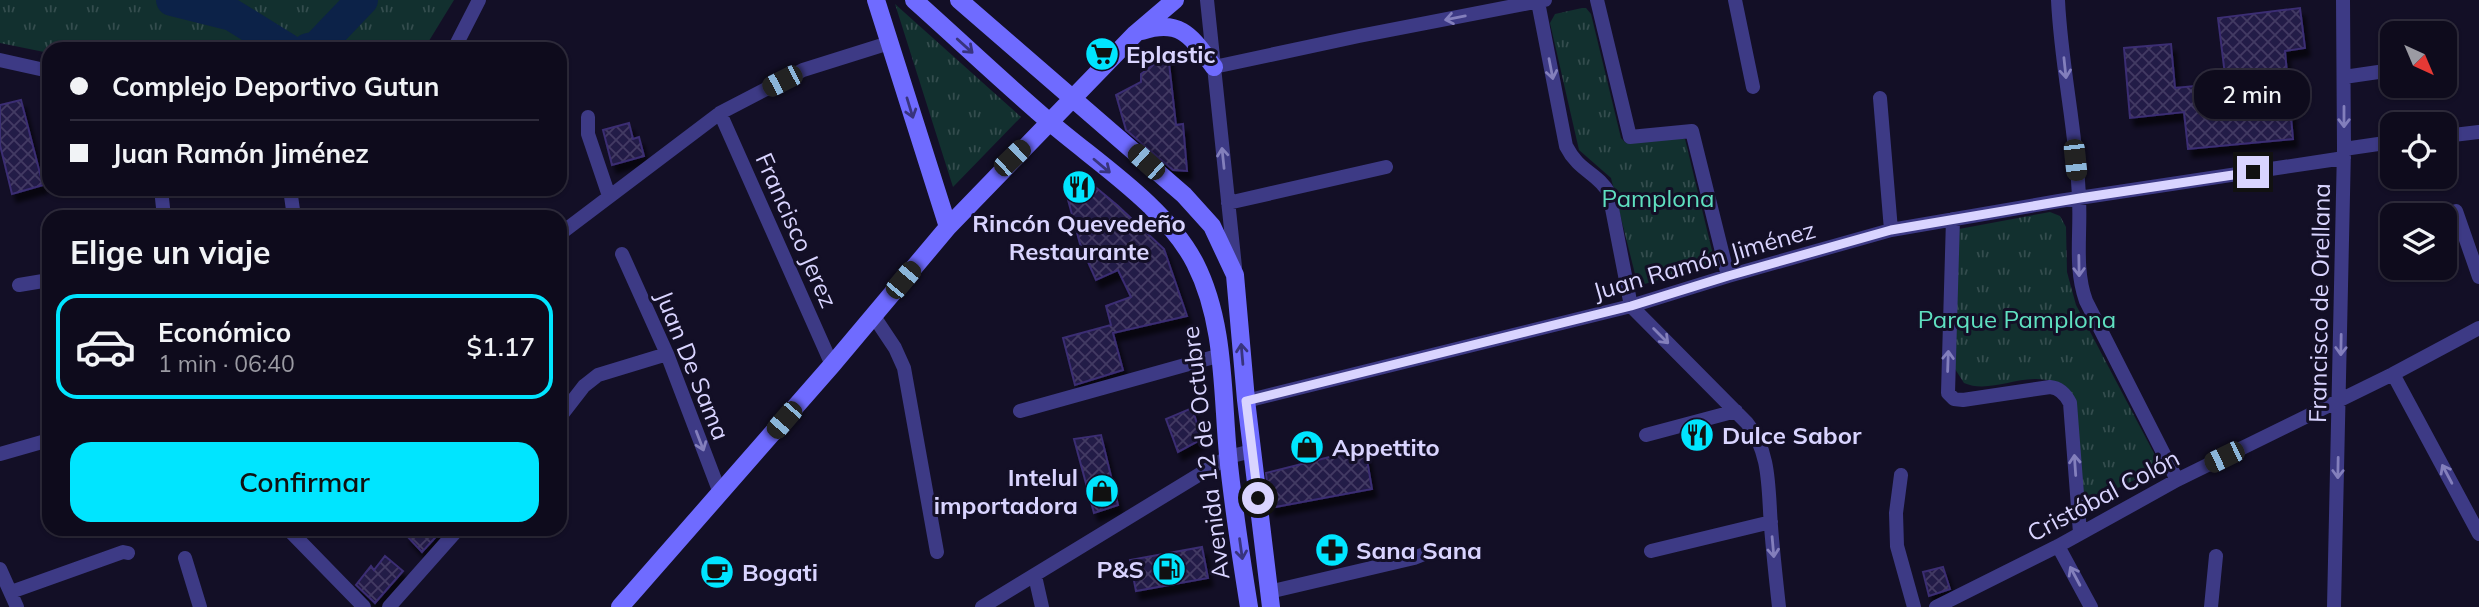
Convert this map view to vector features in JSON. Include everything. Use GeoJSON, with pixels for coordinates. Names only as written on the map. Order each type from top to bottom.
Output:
{"type":"FeatureCollection","features":[{"type":"Feature","properties":{"kind":"main road"},"geometry":{"type":"LineString","coordinates":[[876,0],[947,227]]}},
{"type":"Feature","properties":{"kind":"main road","name":"Avenida 12 de Octubre"},"geometry":{"type":"LineString","coordinates":[[914,0],[1050,122],[1146,203],[1170,228],[1195,262],[1211,305],[1221,355],[1228,457],[1249,607]]}},
{"type":"Feature","properties":{"kind":"main road","name":"Avenida 12 de Octubre"},"geometry":{"type":"LineString","coordinates":[[959,0],[1184,195],[1212,226],[1235,275],[1246,401],[1270,599]]}},
{"type":"Feature","properties":{"kind":"main road"},"geometry":{"type":"LineString","coordinates":[[621,606],[832,365],[947,227],[1135,34],[1175,0]]}},
{"type":"Feature","properties":{"kind":"main road"},"geometry":{"type":"LineString","coordinates":[[1135,34],[1160,25],[1177,29],[1192,38],[1214,67]]}},
{"type":"Feature","properties":{"kind":"street"},"geometry":{"type":"LineString","coordinates":[[458,42],[479,0]]}},
{"type":"Feature","properties":{"kind":"street"},"geometry":{"type":"LineString","coordinates":[[1207,0],[1235,275]]}},
{"type":"Feature","properties":{"kind":"street"},"geometry":{"type":"LineString","coordinates":[[1597,0],[1630,137],[1692,131],[1728,276]]}},
{"type":"Feature","properties":{"kind":"street"},"geometry":{"type":"LineString","coordinates":[[1735,0],[1753,87]]}},
{"type":"Feature","properties":{"kind":"street"},"geometry":{"type":"LineString","coordinates":[[2058,0],[2080,198],[2078,274],[2081,288],[2177,480]]}},
{"type":"Feature","properties":{"kind":"street","name":"Francisco de Orellana"},"geometry":{"type":"LineString","coordinates":[[2334,607],[2344,154],[2343,0]]}},
{"type":"Feature","properties":{"kind":"street"},"geometry":{"type":"LineString","coordinates":[[1214,67],[1542,1],[1566,146],[1575,162],[1604,184],[1609,194],[1631,306],[1756,433],[1767,472],[1779,607]]}},
{"type":"Feature","properties":{"kind":"street"},"geometry":{"type":"LineString","coordinates":[[567,229],[720,113],[803,70],[889,43]]}},
{"type":"Feature","properties":{"kind":"street"},"geometry":{"type":"LineString","coordinates":[[0,60],[42,69]]}},
{"type":"Feature","properties":{"kind":"street"},"geometry":{"type":"LineString","coordinates":[[2344,77],[2380,72]]}},
{"type":"Feature","properties":{"kind":"street"},"geometry":{"type":"LineString","coordinates":[[1880,98],[1891,230]]}},
{"type":"Feature","properties":{"kind":"street","name":"Francisco Jerez"},"geometry":{"type":"LineString","coordinates":[[720,113],[832,365]]}},
{"type":"Feature","properties":{"kind":"street"},"geometry":{"type":"LineString","coordinates":[[588,117],[588,134],[609,196]]}},
{"type":"Feature","properties":{"kind":"street"},"geometry":{"type":"LineString","coordinates":[[2457,135],[2479,132]]}},
{"type":"Feature","properties":{"kind":"street","name":"Juan Ramón Jiménez"},"geometry":{"type":"LineString","coordinates":[[1246,401],[1631,306],[1891,230],[2344,154],[2380,145]]}},
{"type":"Feature","properties":{"kind":"street"},"geometry":{"type":"LineString","coordinates":[[1228,203],[1386,167]]}},
{"type":"Feature","properties":{"kind":"street"},"geometry":{"type":"LineString","coordinates":[[2457,214],[2479,277]]}},
{"type":"Feature","properties":{"kind":"street"},"geometry":{"type":"LineString","coordinates":[[1953,219],[1948,393],[1952,398],[1963,400],[2041,387],[2054,387],[2062,392],[2070,403],[2080,533]]}},
{"type":"Feature","properties":{"kind":"street","name":"Juan De Sama"},"geometry":{"type":"LineString","coordinates":[[622,254],[667,354],[720,494]]}},
{"type":"Feature","properties":{"kind":"street"},"geometry":{"type":"LineString","coordinates":[[19,285],[42,281]]}},
{"type":"Feature","properties":{"kind":"street"},"geometry":{"type":"LineString","coordinates":[[873,315],[895,348],[904,368],[937,552]]}},
{"type":"Feature","properties":{"kind":"street","name":"Cristóbal Colón"},"geometry":{"type":"LineString","coordinates":[[1936,607],[2058,546],[2177,480],[2393,374],[2479,328]]}},
{"type":"Feature","properties":{"kind":"street"},"geometry":{"type":"LineString","coordinates":[[567,408],[584,386],[598,375],[667,354]]}},
{"type":"Feature","properties":{"kind":"street"},"geometry":{"type":"LineString","coordinates":[[1020,411],[1221,355]]}},
{"type":"Feature","properties":{"kind":"street"},"geometry":{"type":"LineString","coordinates":[[2393,374],[2479,534]]}},
{"type":"Feature","properties":{"kind":"street"},"geometry":{"type":"LineString","coordinates":[[1646,435],[1735,411]]}},
{"type":"Feature","properties":{"kind":"street"},"geometry":{"type":"LineString","coordinates":[[0,454],[42,442]]}},
{"type":"Feature","properties":{"kind":"street"},"geometry":{"type":"LineString","coordinates":[[982,607],[1228,457],[1252,451]]}},
{"type":"Feature","properties":{"kind":"street"},"geometry":{"type":"LineString","coordinates":[[1901,475],[1896,513],[1897,546],[1914,607]]}},
{"type":"Feature","properties":{"kind":"street"},"geometry":{"type":"LineString","coordinates":[[1651,551],[1770,522]]}},
{"type":"Feature","properties":{"kind":"street"},"geometry":{"type":"LineString","coordinates":[[295,536],[364,607]]}},
{"type":"Feature","properties":{"kind":"street"},"geometry":{"type":"LineString","coordinates":[[389,607],[451,536]]}},
{"type":"Feature","properties":{"kind":"street"},"geometry":{"type":"LineString","coordinates":[[2058,546],[2091,607]]}},
{"type":"Feature","properties":{"kind":"street"},"geometry":{"type":"LineString","coordinates":[[1270,599],[1434,550]]}},
{"type":"Feature","properties":{"kind":"street"},"geometry":{"type":"LineString","coordinates":[[11,592],[123,552],[128,553]]}},
{"type":"Feature","properties":{"kind":"street"},"geometry":{"type":"LineString","coordinates":[[2211,607],[2216,556]]}},
{"type":"Feature","properties":{"kind":"street"},"geometry":{"type":"LineString","coordinates":[[185,558],[200,607]]}},
{"type":"Feature","properties":{"kind":"street"},"geometry":{"type":"LineString","coordinates":[[0,569],[17,607]]}},
{"type":"Feature","properties":{"kind":"street"},"geometry":{"type":"LineString","coordinates":[[1035,576],[1042,607]]}},
{"type":"Feature","properties":{"kind":"green space"},"geometry":{"type":"Polygon","coordinates":[[[0,0],[454,0],[428,42],[42,42],[42,52],[0,43],[0,0]]]}},
{"type":"Feature","properties":{"kind":"green space"},"geometry":{"type":"Polygon","coordinates":[[[895,4],[1021,117],[953,187],[895,4]]]}},
{"type":"Feature","properties":{"kind":"green space","name":"Pamplona"},"geometry":{"type":"Polygon","coordinates":[[[1586,8],[1591,14],[1621,138],[1626,143],[1680,137],[1685,139],[1715,263],[1638,286],[1611,178],[1579,150],[1550,23],[1555,14],[1586,8]]]}},
{"type":"Feature","properties":{"kind":"green space","name":"Parque Pamplona"},"geometry":{"type":"Polygon","coordinates":[[[2050,212],[2060,216],[2066,227],[2067,272],[2076,305],[2157,459],[2153,471],[2093,500],[2082,492],[2075,409],[2054,382],[2031,379],[1974,386],[1964,383],[1955,369],[1959,229],[2050,212]]]}},
{"type":"Feature","properties":{"kind":"building"},"geometry":{"type":"Polygon","coordinates":[[[2300,8],[2305,48],[2285,51],[2293,139],[2188,149],[2184,112],[2130,118],[2124,48],[2171,44],[2175,88],[2226,83],[2218,18],[2300,8]]]}},
{"type":"Feature","properties":{"kind":"building"},"geometry":{"type":"Polygon","coordinates":[[[1168,54],[1176,125],[1183,124],[1187,171],[1173,170],[1126,130],[1116,95],[1141,82],[1141,74],[1168,54]]]}},
{"type":"Feature","properties":{"kind":"building"},"geometry":{"type":"Polygon","coordinates":[[[21,100],[42,185],[12,194],[0,145],[0,105],[21,100]]]}},
{"type":"Feature","properties":{"kind":"building"},"geometry":{"type":"Polygon","coordinates":[[[629,123],[633,139],[639,137],[644,156],[612,165],[603,130],[629,123]]]}},
{"type":"Feature","properties":{"kind":"building"},"geometry":{"type":"Polygon","coordinates":[[[1082,176],[1164,249],[1187,316],[1113,333],[1123,370],[1075,385],[1063,338],[1111,325],[1106,306],[1131,297],[1118,270],[1096,280],[1080,244],[1064,185],[1082,176]]]}},
{"type":"Feature","properties":{"kind":"building"},"geometry":{"type":"Polygon","coordinates":[[[1192,408],[1202,439],[1178,452],[1166,419],[1192,408]]]}},
{"type":"Feature","properties":{"kind":"building"},"geometry":{"type":"Polygon","coordinates":[[[1101,435],[1118,505],[1094,513],[1074,439],[1101,435]]]}},
{"type":"Feature","properties":{"kind":"building"},"geometry":{"type":"Polygon","coordinates":[[[1365,448],[1372,489],[1270,508],[1266,473],[1365,448]]]}},
{"type":"Feature","properties":{"kind":"building"},"geometry":{"type":"Polygon","coordinates":[[[407,536],[437,536],[422,552],[407,536]]]}},
{"type":"Feature","properties":{"kind":"building","name":"P&S"},"geometry":{"type":"Polygon","coordinates":[[[1202,547],[1208,578],[1136,591],[1130,560],[1202,547]]]}},
{"type":"Feature","properties":{"kind":"building"},"geometry":{"type":"Polygon","coordinates":[[[385,556],[403,571],[375,603],[356,585],[371,566],[374,570],[385,556]]]}},
{"type":"Feature","properties":{"kind":"building"},"geometry":{"type":"Polygon","coordinates":[[[1943,567],[1950,589],[1929,596],[1923,572],[1943,567]]]}},
{"type":"Feature","properties":{"kind":"waterway"},"geometry":{"type":"LineString","coordinates":[[172,0],[232,15],[276,42]]}},
{"type":"Feature","properties":{"kind":"waterway"},"geometry":{"type":"LineString","coordinates":[[322,42],[362,0]]}},
{"type":"Feature","properties":{"kind":"place","name":"Eplastic"},"geometry":{"type":"Point","coordinates":[1102,54]}},
{"type":"Feature","properties":{"kind":"place","name":"Rincón Quevedeño Restaurante"},"geometry":{"type":"Point","coordinates":[1079,187]}},
{"type":"Feature","properties":{"kind":"place","name":"Dulce Sabor"},"geometry":{"type":"Point","coordinates":[1697,435]}},
{"type":"Feature","properties":{"kind":"place","name":"Appettito"},"geometry":{"type":"Point","coordinates":[1307,447]}},
{"type":"Feature","properties":{"kind":"place","name":"Intelul importadora"},"geometry":{"type":"Point","coordinates":[1102,491]}},
{"type":"Feature","properties":{"kind":"place","name":"Sana Sana"},"geometry":{"type":"Point","coordinates":[1332,550]}},
{"type":"Feature","properties":{"kind":"place","name":"P&S"},"geometry":{"type":"Point","coordinates":[1169,569]}},
{"type":"Feature","properties":{"kind":"place","name":"Bogati"},"geometry":{"type":"Point","coordinates":[717,572]}},
{"type":"Feature","properties":{"kind":"route"},"geometry":{"type":"LineString","coordinates":[[1258,498],[1246,401],[1631,306],[1891,230],[2253,172]]}}]}
